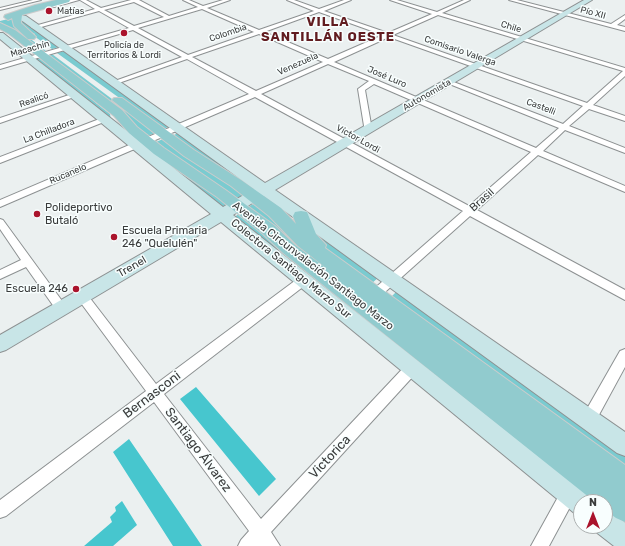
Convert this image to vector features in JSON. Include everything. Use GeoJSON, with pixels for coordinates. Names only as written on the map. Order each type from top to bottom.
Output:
{"type":"FeatureCollection","features":[{"type":"Feature","properties":{"kind":"main road"},"geometry":{"type":"LineString","coordinates":[[0,20],[12,12],[56,0]]}},
{"type":"Feature","properties":{"kind":"main road"},"geometry":{"type":"LineString","coordinates":[[12,12],[66,0]]}},
{"type":"Feature","properties":{"kind":"main road","name":"Avenida Circunvalación Santiago Marzo"},"geometry":{"type":"LineString","coordinates":[[12,12],[19,27],[189,153],[229,177],[260,193],[301,240],[625,509]]}},
{"type":"Feature","properties":{"kind":"main road","name":"Avenida Circunvalación Santiago Marzo"},"geometry":{"type":"LineString","coordinates":[[0,33],[12,32],[53,52],[95,95],[120,114],[132,128],[141,143],[162,154],[211,186],[230,210],[269,230],[289,249],[366,295],[625,482]]}},
{"type":"Feature","properties":{"kind":"main road"},"geometry":{"type":"LineString","coordinates":[[95,95],[98,101],[113,114],[110,124]]}},
{"type":"Feature","properties":{"kind":"main road"},"geometry":{"type":"LineString","coordinates":[[301,216],[311,240],[347,267],[366,295]]}},
{"type":"Feature","properties":{"kind":"street"},"geometry":{"type":"LineString","coordinates":[[12,12],[39,0]]}},
{"type":"Feature","properties":{"kind":"street"},"geometry":{"type":"LineString","coordinates":[[12,12],[78,0]]}},
{"type":"Feature","properties":{"kind":"street","name":"Víctor Lordi"},"geometry":{"type":"LineString","coordinates":[[82,0],[625,295]]}},
{"type":"Feature","properties":{"kind":"street"},"geometry":{"type":"LineString","coordinates":[[34,27],[136,0],[169,18]]}},
{"type":"Feature","properties":{"kind":"street","name":"José Luro"},"geometry":{"type":"LineString","coordinates":[[185,0],[625,189]]}},
{"type":"Feature","properties":{"kind":"street","name":"Macachín"},"geometry":{"type":"LineString","coordinates":[[0,67],[228,0]]}},
{"type":"Feature","properties":{"kind":"street","name":"Comisario Valerga"},"geometry":{"type":"LineString","coordinates":[[289,0],[625,119]]}},
{"type":"Feature","properties":{"kind":"street","name":"Colombia"},"geometry":{"type":"LineString","coordinates":[[114,83],[348,0]]}},
{"type":"Feature","properties":{"kind":"street","name":"Chile"},"geometry":{"type":"LineString","coordinates":[[392,0],[625,72]]}},
{"type":"Feature","properties":{"kind":"street"},"geometry":{"type":"LineString","coordinates":[[401,3],[408,0]]}},
{"type":"Feature","properties":{"kind":"street","name":"Venezuela"},"geometry":{"type":"LineString","coordinates":[[141,143],[468,0]]}},
{"type":"Feature","properties":{"kind":"street","name":"Pío XII"},"geometry":{"type":"LineString","coordinates":[[511,0],[625,29]]}},
{"type":"Feature","properties":{"kind":"street","name":"Autonomista"},"geometry":{"type":"LineString","coordinates":[[260,193],[589,0]]}},
{"type":"Feature","properties":{"kind":"street"},"geometry":{"type":"LineString","coordinates":[[12,12],[34,27],[53,52],[114,83],[178,128],[260,193],[301,216],[625,445]]}},
{"type":"Feature","properties":{"kind":"street"},"geometry":{"type":"LineString","coordinates":[[612,26],[625,17]]}},
{"type":"Feature","properties":{"kind":"street"},"geometry":{"type":"LineString","coordinates":[[0,33],[110,124],[141,143]]}},
{"type":"Feature","properties":{"kind":"street","name":"Brasil"},"geometry":{"type":"LineString","coordinates":[[366,295],[392,280],[625,72]]}},
{"type":"Feature","properties":{"kind":"street"},"geometry":{"type":"LineString","coordinates":[[368,130],[361,89],[374,81]]}},
{"type":"Feature","properties":{"kind":"street","name":"Castelli"},"geometry":{"type":"LineString","coordinates":[[449,82],[625,151]]}},
{"type":"Feature","properties":{"kind":"street","name":"Realicó"},"geometry":{"type":"LineString","coordinates":[[0,121],[75,95]]}},
{"type":"Feature","properties":{"kind":"street","name":"La Chilladora"},"geometry":{"type":"LineString","coordinates":[[0,160],[110,124]]}},
{"type":"Feature","properties":{"kind":"street","name":"Rucanelo"},"geometry":{"type":"LineString","coordinates":[[0,204],[141,143]]}},
{"type":"Feature","properties":{"kind":"street","name":"Trenel"},"geometry":{"type":"LineString","coordinates":[[0,344],[260,193]]}},
{"type":"Feature","properties":{"kind":"street","name":"Colectora Santiago Marzo Sur"},"geometry":{"type":"LineString","coordinates":[[230,210],[304,280],[573,497]]}},
{"type":"Feature","properties":{"kind":"street"},"geometry":{"type":"LineString","coordinates":[[0,222],[61,308]]}},
{"type":"Feature","properties":{"kind":"street"},"geometry":{"type":"LineString","coordinates":[[0,275],[28,261]]}},
{"type":"Feature","properties":{"kind":"street","name":"Bernasconi"},"geometry":{"type":"LineString","coordinates":[[0,510],[304,280]]}},
{"type":"Feature","properties":{"kind":"street"},"geometry":{"type":"LineString","coordinates":[[331,302],[349,308],[366,295]]}},
{"type":"Feature","properties":{"kind":"street","name":"Santiago Álvarez"},"geometry":{"type":"LineString","coordinates":[[82,296],[271,546]]}},
{"type":"Feature","properties":{"kind":"street"},"geometry":{"type":"LineString","coordinates":[[589,419],[625,355]]}},
{"type":"Feature","properties":{"kind":"street","name":"Victorica"},"geometry":{"type":"LineString","coordinates":[[247,546],[412,368]]}},
{"type":"Feature","properties":{"kind":"street"},"geometry":{"type":"LineString","coordinates":[[540,546],[573,502]]}},
{"type":"Feature","properties":{"kind":"street"},"geometry":{"type":"LineString","coordinates":[[613,529],[625,539]]}},
{"type":"Feature","properties":{"kind":"shaded area"},"geometry":{"type":"Polygon","coordinates":[[[12,18],[19,30],[46,51],[43,52],[0,25],[0,21],[12,18]]]}},
{"type":"Feature","properties":{"kind":"shaded area"},"geometry":{"type":"Polygon","coordinates":[[[20,19],[59,47],[52,49],[34,36],[35,34],[26,30],[22,26],[20,19]]]}},
{"type":"Feature","properties":{"kind":"shaded area"},"geometry":{"type":"Polygon","coordinates":[[[65,51],[169,127],[164,129],[161,128],[57,53],[65,51]]]}},
{"type":"Feature","properties":{"kind":"shaded area"},"geometry":{"type":"Polygon","coordinates":[[[52,54],[156,132],[147,136],[48,55],[52,54]]]}},
{"type":"Feature","properties":{"kind":"shaded area"},"geometry":{"type":"Polygon","coordinates":[[[40,58],[87,92],[96,103],[110,114],[111,120],[35,59],[40,58]]]}},
{"type":"Feature","properties":{"kind":"shaded area"},"geometry":{"type":"Polygon","coordinates":[[[178,133],[243,180],[240,180],[172,136],[178,133]]]}},
{"type":"Feature","properties":{"kind":"shaded area"},"geometry":{"type":"Polygon","coordinates":[[[163,139],[245,195],[237,199],[167,153],[156,142],[163,139]]]}},
{"type":"Feature","properties":{"kind":"shaded area"},"geometry":{"type":"Polygon","coordinates":[[[152,153],[207,188],[226,205],[221,207],[152,153]]]}},
{"type":"Feature","properties":{"kind":"shaded area"},"geometry":{"type":"Polygon","coordinates":[[[255,203],[359,289],[354,294],[248,207],[255,203]]]}},
{"type":"Feature","properties":{"kind":"shaded area"},"geometry":{"type":"Polygon","coordinates":[[[239,214],[317,278],[320,284],[337,298],[347,302],[337,299],[234,217],[239,214]]]}},
{"type":"Feature","properties":{"kind":"shaded area"},"geometry":{"type":"Polygon","coordinates":[[[310,228],[379,277],[371,284],[317,241],[310,228]]]}},
{"type":"Feature","properties":{"kind":"shaded area"},"geometry":{"type":"Polygon","coordinates":[[[397,291],[625,452],[625,468],[390,298],[397,291]]]}},
{"type":"Feature","properties":{"kind":"building"},"geometry":{"type":"Polygon","coordinates":[[[196,387],[276,479],[259,496],[180,399],[196,387]]]}},
{"type":"Feature","properties":{"kind":"building"},"geometry":{"type":"Polygon","coordinates":[[[129,439],[202,546],[173,546],[113,452],[129,439]]]}},
{"type":"Feature","properties":{"kind":"building"},"geometry":{"type":"Polygon","coordinates":[[[122,501],[137,525],[113,546],[84,546],[112,522],[110,517],[116,511],[115,507],[122,501]]]}},
{"type":"Feature","properties":{"kind":"place","name":"Matías"},"geometry":{"type":"Point","coordinates":[49,11]}},
{"type":"Feature","properties":{"kind":"place","name":"Policía de Territorios & Lordi"},"geometry":{"type":"Point","coordinates":[124,33]}},
{"type":"Feature","properties":{"kind":"place","name":"Polideportivo Butaló"},"geometry":{"type":"Point","coordinates":[37,214]}},
{"type":"Feature","properties":{"kind":"place","name":"Escuela Primaria 246 \"Quelulén\""},"geometry":{"type":"Point","coordinates":[114,237]}},
{"type":"Feature","properties":{"kind":"place","name":"Escuela 246"},"geometry":{"type":"Point","coordinates":[76,289]}},
{"type":"Feature","properties":{"kind":"district","name":"VILLA SANTILLÁN OESTE"},"geometry":{"type":"Point","coordinates":[328,30]}}]}
